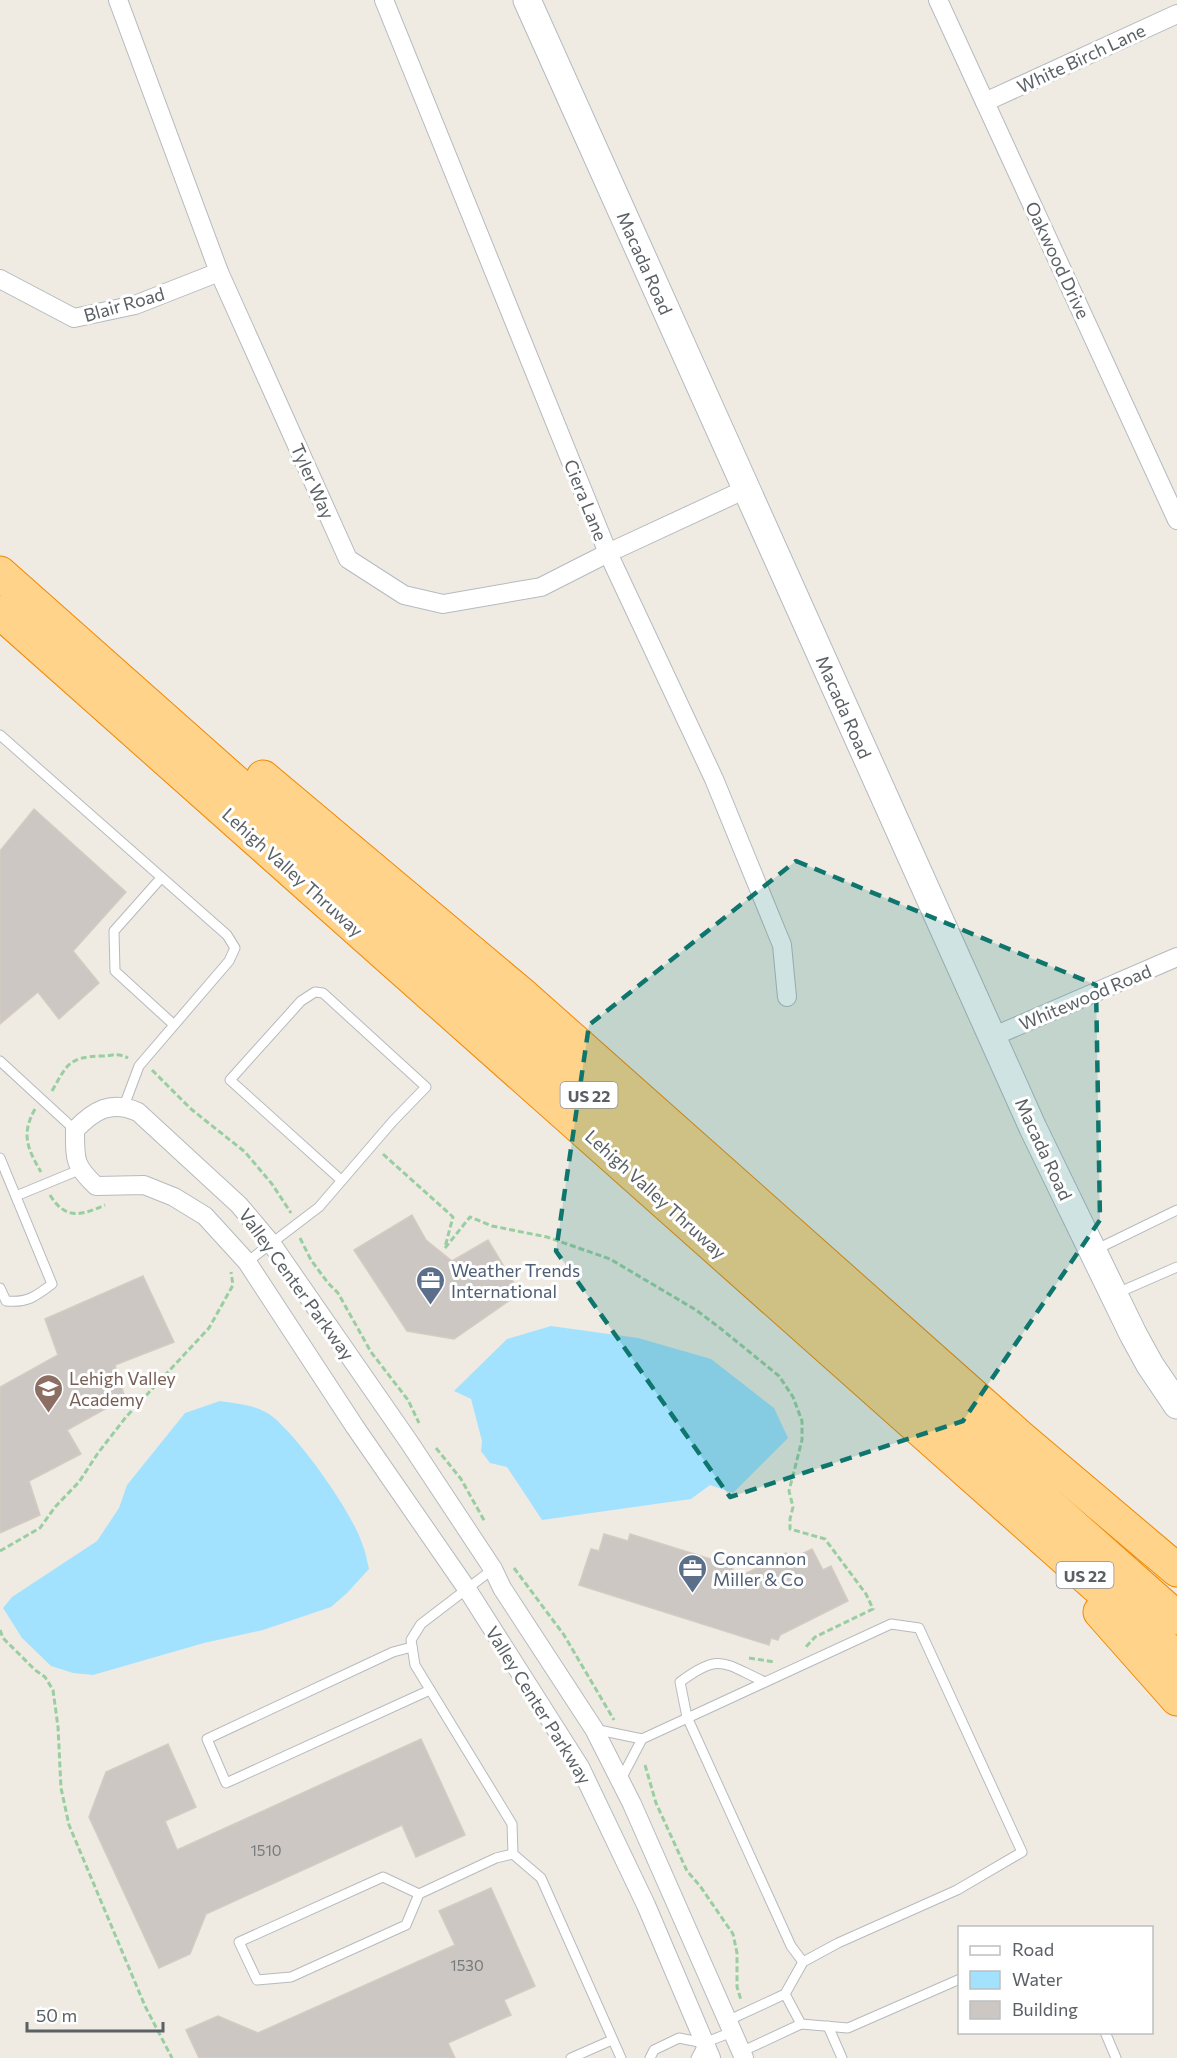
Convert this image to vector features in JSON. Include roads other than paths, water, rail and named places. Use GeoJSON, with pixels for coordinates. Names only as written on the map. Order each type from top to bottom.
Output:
{"type":"FeatureCollection","features":[{"type":"Feature","properties":{"kind":"highway"},"geometry":{"type":"LineString","coordinates":[[0,565],[225,745],[525,997],[1020,1437],[1177,1570]]}},
{"type":"Feature","properties":{"kind":"highway","name":"Lehigh Valley Thruway"},"geometry":{"type":"LineString","coordinates":[[0,573],[1177,1618]]}},
{"type":"Feature","properties":{"kind":"highway","name":"Lehigh Valley Thruway"},"geometry":{"type":"LineString","coordinates":[[0,612],[993,1492],[1177,1658]]}},
{"type":"Feature","properties":{"kind":"highway"},"geometry":{"type":"LineString","coordinates":[[896,1326],[1177,1544]]}},
{"type":"Feature","properties":{"kind":"highway"},"geometry":{"type":"LineString","coordinates":[[993,1492],[1177,1699]]}},
{"type":"Feature","properties":{"kind":"street","name":"Tyler Way"},"geometry":{"type":"LineString","coordinates":[[118,0],[219,272],[348,559],[404,595],[443,604],[541,587],[746,489]]}},
{"type":"Feature","properties":{"kind":"street","name":"Ciera Lane"},"geometry":{"type":"LineString","coordinates":[[384,0],[608,553],[714,779],[782,945],[787,997]]}},
{"type":"Feature","properties":{"kind":"street","name":"Macada Road"},"geometry":{"type":"LineString","coordinates":[[527,0],[992,1037],[1113,1295],[1150,1365],[1177,1405]]}},
{"type":"Feature","properties":{"kind":"street","name":"Oakwood Drive"},"geometry":{"type":"LineString","coordinates":[[938,0],[1177,520]]}},
{"type":"Feature","properties":{"kind":"street","name":"White Birch Lane"},"geometry":{"type":"LineString","coordinates":[[985,102],[1177,14]]}},
{"type":"Feature","properties":{"kind":"street","name":"Blair Road"},"geometry":{"type":"LineString","coordinates":[[0,279],[74,318],[135,305],[219,272]]}},
{"type":"Feature","properties":{"kind":"street","name":"Whitewood Road"},"geometry":{"type":"LineString","coordinates":[[992,1037],[1177,957]]}},
{"type":"Feature","properties":{"kind":"street"},"geometry":{"type":"LineString","coordinates":[[79,1170],[75,1151],[75,1131],[100,1109],[124,1106]]}},
{"type":"Feature","properties":{"kind":"street","name":"Valley Center Parkway"},"geometry":{"type":"LineString","coordinates":[[124,1106],[138,1112],[205,1172],[239,1205],[271,1243],[409,1442],[493,1569],[502,1588],[594,1729],[632,1804],[742,2055]]}},
{"type":"Feature","properties":{"kind":"street","name":"Valley Center Parkway"},"geometry":{"type":"LineString","coordinates":[[79,1170],[96,1186],[144,1185],[174,1197],[205,1216],[247,1262],[355,1427],[467,1589],[580,1767],[645,1905],[704,2053]]}},
{"type":"Feature","properties":{"kind":"lane"},"geometry":{"type":"LineString","coordinates":[[0,735],[227,935],[235,948],[229,961],[139,1066],[124,1106]]}},
{"type":"Feature","properties":{"kind":"lane"},"geometry":{"type":"LineString","coordinates":[[161,878],[114,931],[115,971],[173,1024]]}},
{"type":"Feature","properties":{"kind":"lane"},"geometry":{"type":"LineString","coordinates":[[247,1262],[319,1207],[426,1087],[322,993],[315,992],[301,1001],[230,1080],[341,1180]]}},
{"type":"Feature","properties":{"kind":"lane"},"geometry":{"type":"LineString","coordinates":[[0,1061],[75,1131]]}},
{"type":"Feature","properties":{"kind":"lane"},"geometry":{"type":"LineString","coordinates":[[0,1288],[6,1301],[21,1302],[39,1294],[52,1284],[1,1161]]}},
{"type":"Feature","properties":{"kind":"lane"},"geometry":{"type":"LineString","coordinates":[[16,1196],[79,1170]]}},
{"type":"Feature","properties":{"kind":"lane"},"geometry":{"type":"LineString","coordinates":[[1092,1251],[1177,1210]]}},
{"type":"Feature","properties":{"kind":"lane"},"geometry":{"type":"LineString","coordinates":[[1113,1295],[1177,1267]]}},
{"type":"Feature","properties":{"kind":"lane"},"geometry":{"type":"LineString","coordinates":[[493,1569],[422,1624],[411,1641],[415,1665],[512,1824],[513,1854],[541,1878],[621,2058]]}},
{"type":"Feature","properties":{"kind":"lane"},"geometry":{"type":"LineString","coordinates":[[594,1729],[642,1739],[891,1624],[919,1628],[1022,1852],[957,1890],[838,1943],[803,1962],[785,1994],[730,2026],[704,2053],[678,2038],[654,2050],[650,2058]]}},
{"type":"Feature","properties":{"kind":"lane"},"geometry":{"type":"LineString","coordinates":[[412,1647],[393,1652],[207,1739],[226,1783],[430,1690]]}},
{"type":"Feature","properties":{"kind":"lane"},"geometry":{"type":"LineString","coordinates":[[765,1682],[721,1662],[701,1666],[680,1682],[687,1718],[791,1946],[803,1962]]}},
{"type":"Feature","properties":{"kind":"lane"},"geometry":{"type":"LineString","coordinates":[[620,1781],[642,1739]]}},
{"type":"Feature","properties":{"kind":"lane"},"geometry":{"type":"LineString","coordinates":[[419,1894],[383,1877],[239,1942],[257,1980],[291,1977],[406,1925],[419,1894],[496,1858],[513,1854]]}},
{"type":"Feature","properties":{"kind":"lane"},"geometry":{"type":"LineString","coordinates":[[742,2055],[801,2024],[848,2028],[958,1980]]}},
{"type":"Feature","properties":{"kind":"lane"},"geometry":{"type":"LineString","coordinates":[[785,1994],[801,2024]]}},
{"type":"Feature","properties":{"kind":"lane"},"geometry":{"type":"LineString","coordinates":[[828,2026],[842,2058]]}},
{"type":"Feature","properties":{"kind":"lane"},"geometry":{"type":"LineString","coordinates":[[1106,2034],[1116,2058]]}},
{"type":"Feature","properties":{"kind":"lane"},"geometry":{"type":"LineString","coordinates":[[571,2058],[612,2040]]}},
{"type":"Feature","properties":{"kind":"water"},"geometry":{"type":"Polygon","coordinates":[[[551,1326],[638,1338],[711,1359],[774,1408],[788,1438],[733,1493],[710,1485],[691,1499],[542,1520],[507,1467],[490,1463],[481,1451],[482,1441],[471,1399],[454,1391],[507,1339],[551,1326]]]}},
{"type":"Feature","properties":{"kind":"water"},"geometry":{"type":"Polygon","coordinates":[[[220,1401],[248,1406],[267,1413],[297,1442],[349,1515],[364,1549],[369,1569],[331,1607],[263,1630],[204,1643],[93,1675],[73,1673],[51,1666],[22,1638],[3,1608],[12,1597],[97,1541],[119,1508],[127,1485],[185,1413],[220,1401]]]}},
{"type":"Feature","properties":{"kind":"place","name":"Weather Trends International"},"geometry":{"type":"Point","coordinates":[430,1306]}},
{"type":"Feature","properties":{"kind":"place","name":"Lehigh Valley Academy"},"geometry":{"type":"Point","coordinates":[48,1414]}},
{"type":"Feature","properties":{"kind":"place","name":"Concannon Miller & Co"},"geometry":{"type":"Point","coordinates":[692,1594]}}]}
